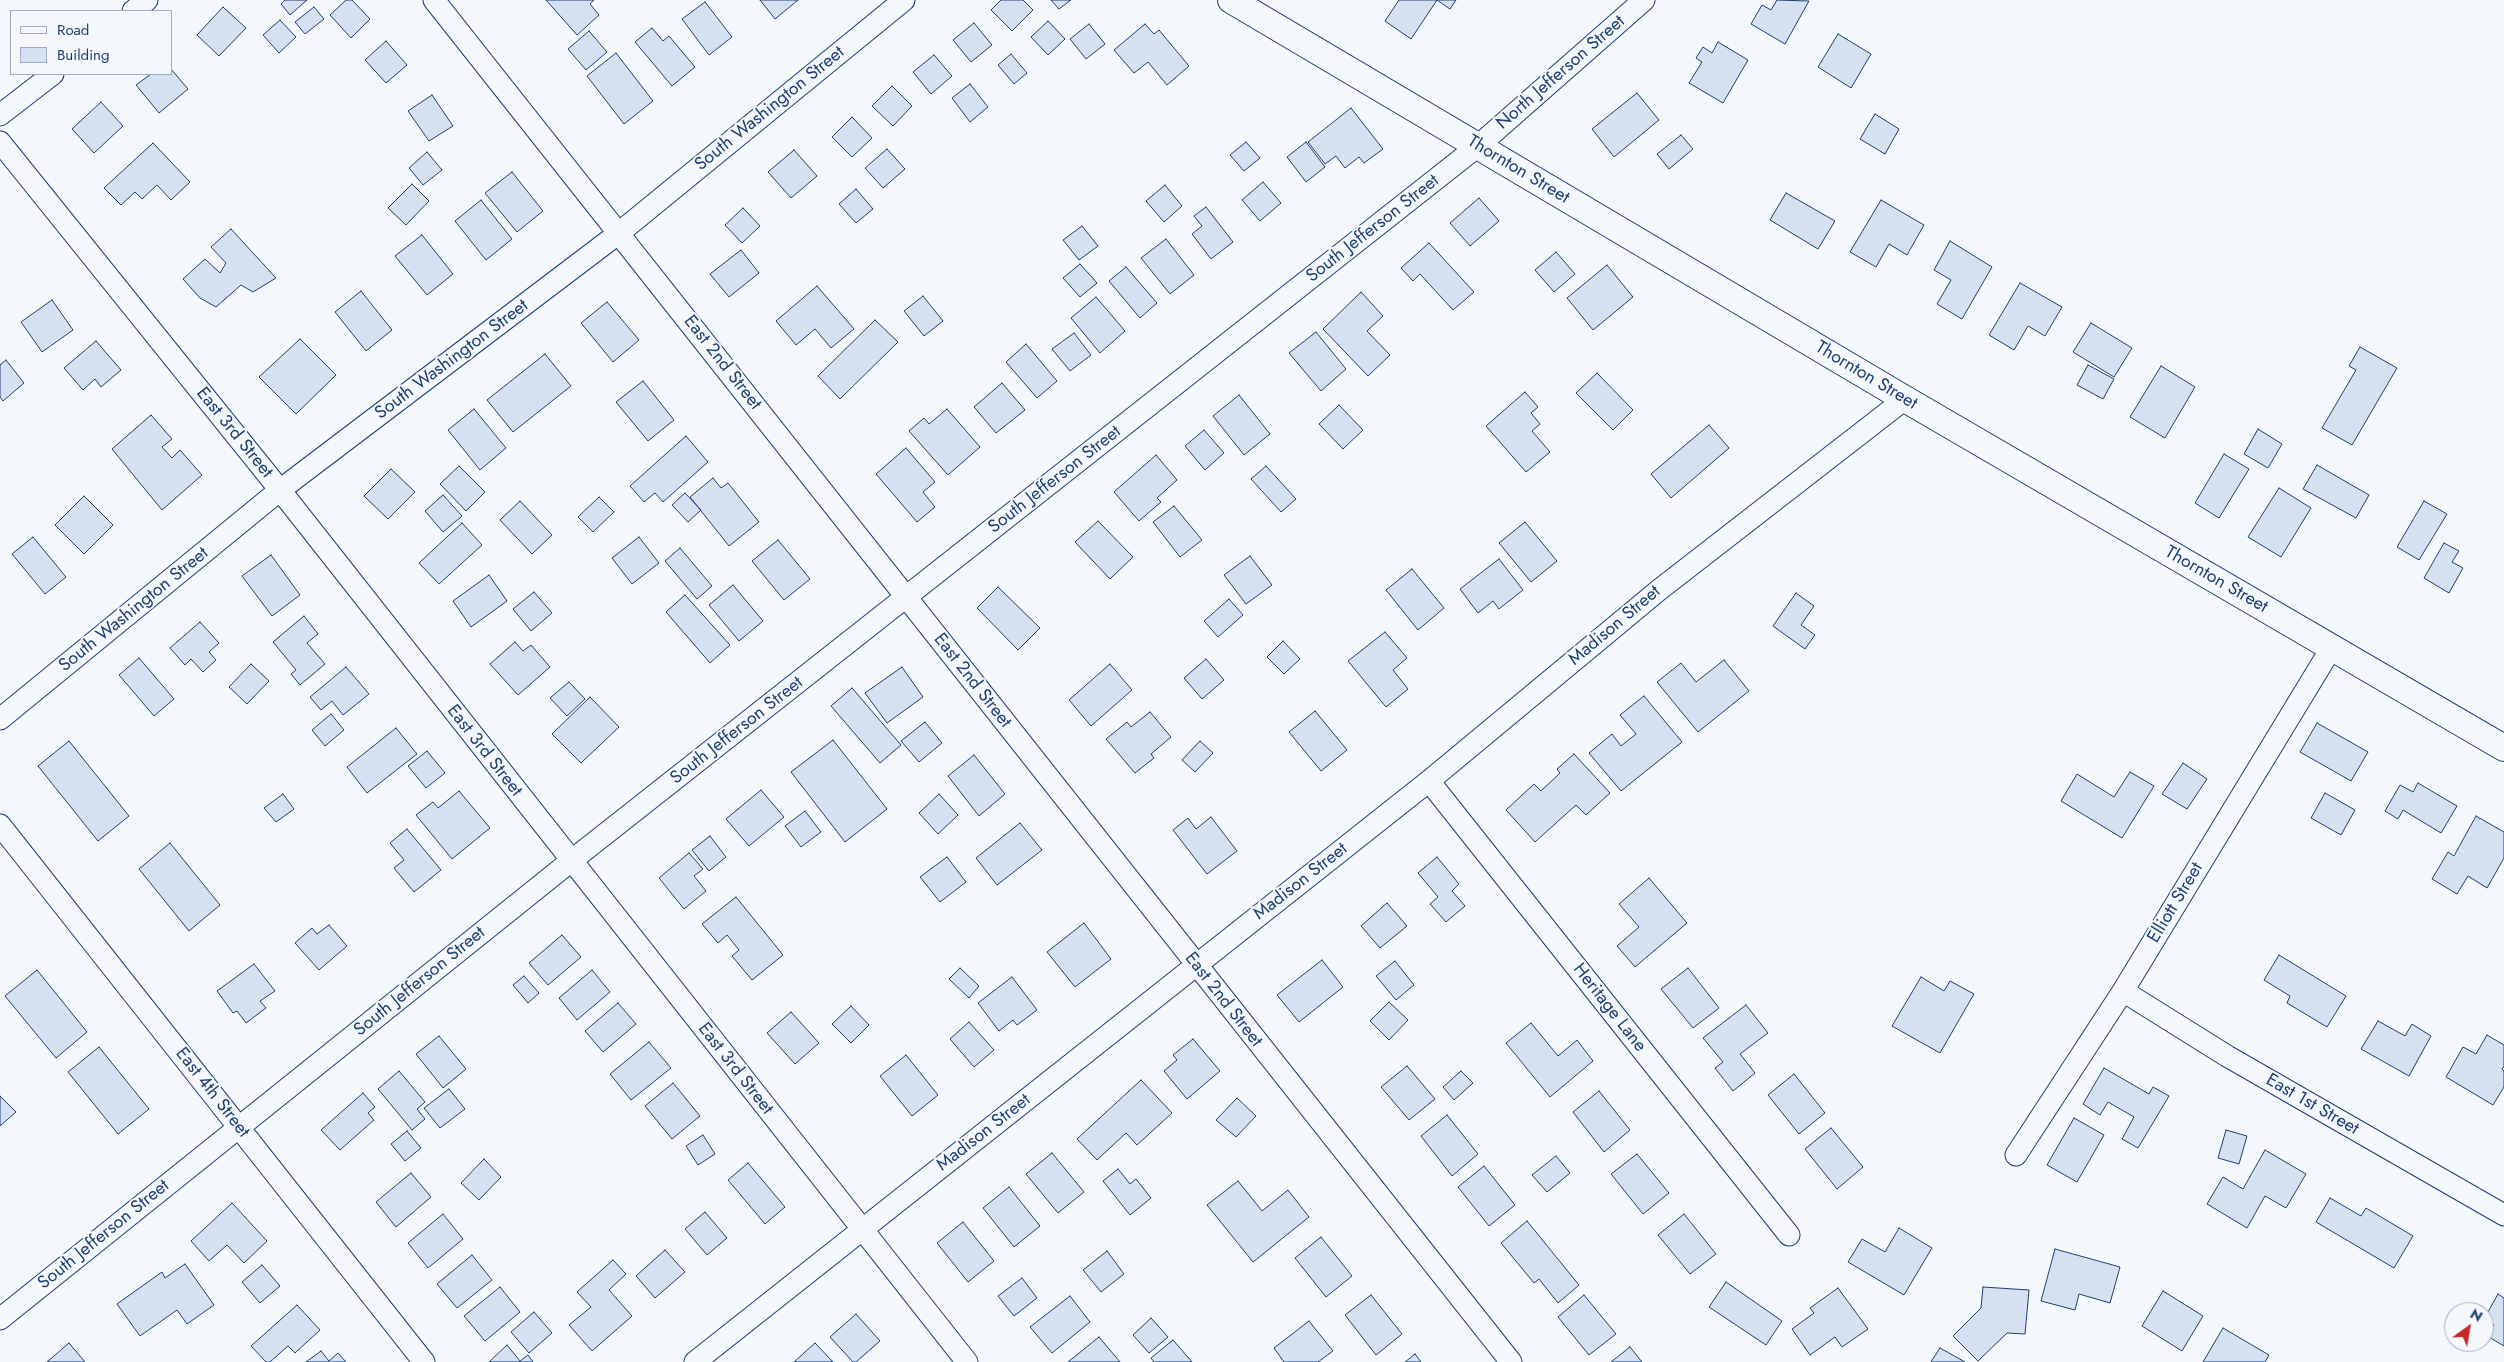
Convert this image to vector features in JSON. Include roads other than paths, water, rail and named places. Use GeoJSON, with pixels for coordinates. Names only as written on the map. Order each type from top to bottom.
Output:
{"type":"FeatureCollection","features":[{"type":"Feature","properties":{"kind":"street"},"geometry":{"type":"LineString","coordinates":[[133,10],[147,0]]}},
{"type":"Feature","properties":{"kind":"street","name":"East 2nd Street"},"geometry":{"type":"LineString","coordinates":[[434,0],[1511,1362]]}},
{"type":"Feature","properties":{"kind":"street","name":"South Washington Street"},"geometry":{"type":"LineString","coordinates":[[0,719],[280,490],[619,233],[904,0]]}},
{"type":"Feature","properties":{"kind":"street","name":"Thornton Street"},"geometry":{"type":"LineString","coordinates":[[1231,0],[1905,399],[2504,748]]}},
{"type":"Feature","properties":{"kind":"street","name":"North Jefferson Street"},"geometry":{"type":"LineString","coordinates":[[1478,146],[1644,0]]}},
{"type":"Feature","properties":{"kind":"street"},"geometry":{"type":"LineString","coordinates":[[0,116],[52,75]]}},
{"type":"Feature","properties":{"kind":"street","name":"East 3rd Street"},"geometry":{"type":"LineString","coordinates":[[0,142],[280,490],[571,862],[967,1362]]}},
{"type":"Feature","properties":{"kind":"street","name":"South Jefferson Street"},"geometry":{"type":"LineString","coordinates":[[0,1319],[571,862],[1478,146]]}},
{"type":"Feature","properties":{"kind":"street","name":"Madison Street"},"geometry":{"type":"LineString","coordinates":[[695,1362],[1429,782],[1659,590],[1905,399]]}},
{"type":"Feature","properties":{"kind":"street","name":"Elliott Street"},"geometry":{"type":"LineString","coordinates":[[2016,1155],[2123,991],[2332,647]]}},
{"type":"Feature","properties":{"kind":"street","name":"Heritage Lane"},"geometry":{"type":"LineString","coordinates":[[1429,782],[1789,1236]]}},
{"type":"Feature","properties":{"kind":"street","name":"East 4th Street"},"geometry":{"type":"LineString","coordinates":[[0,825],[424,1362]]}},
{"type":"Feature","properties":{"kind":"street","name":"East 1st Street"},"geometry":{"type":"LineString","coordinates":[[2123,991],[2227,1056],[2504,1215]]}}]}
